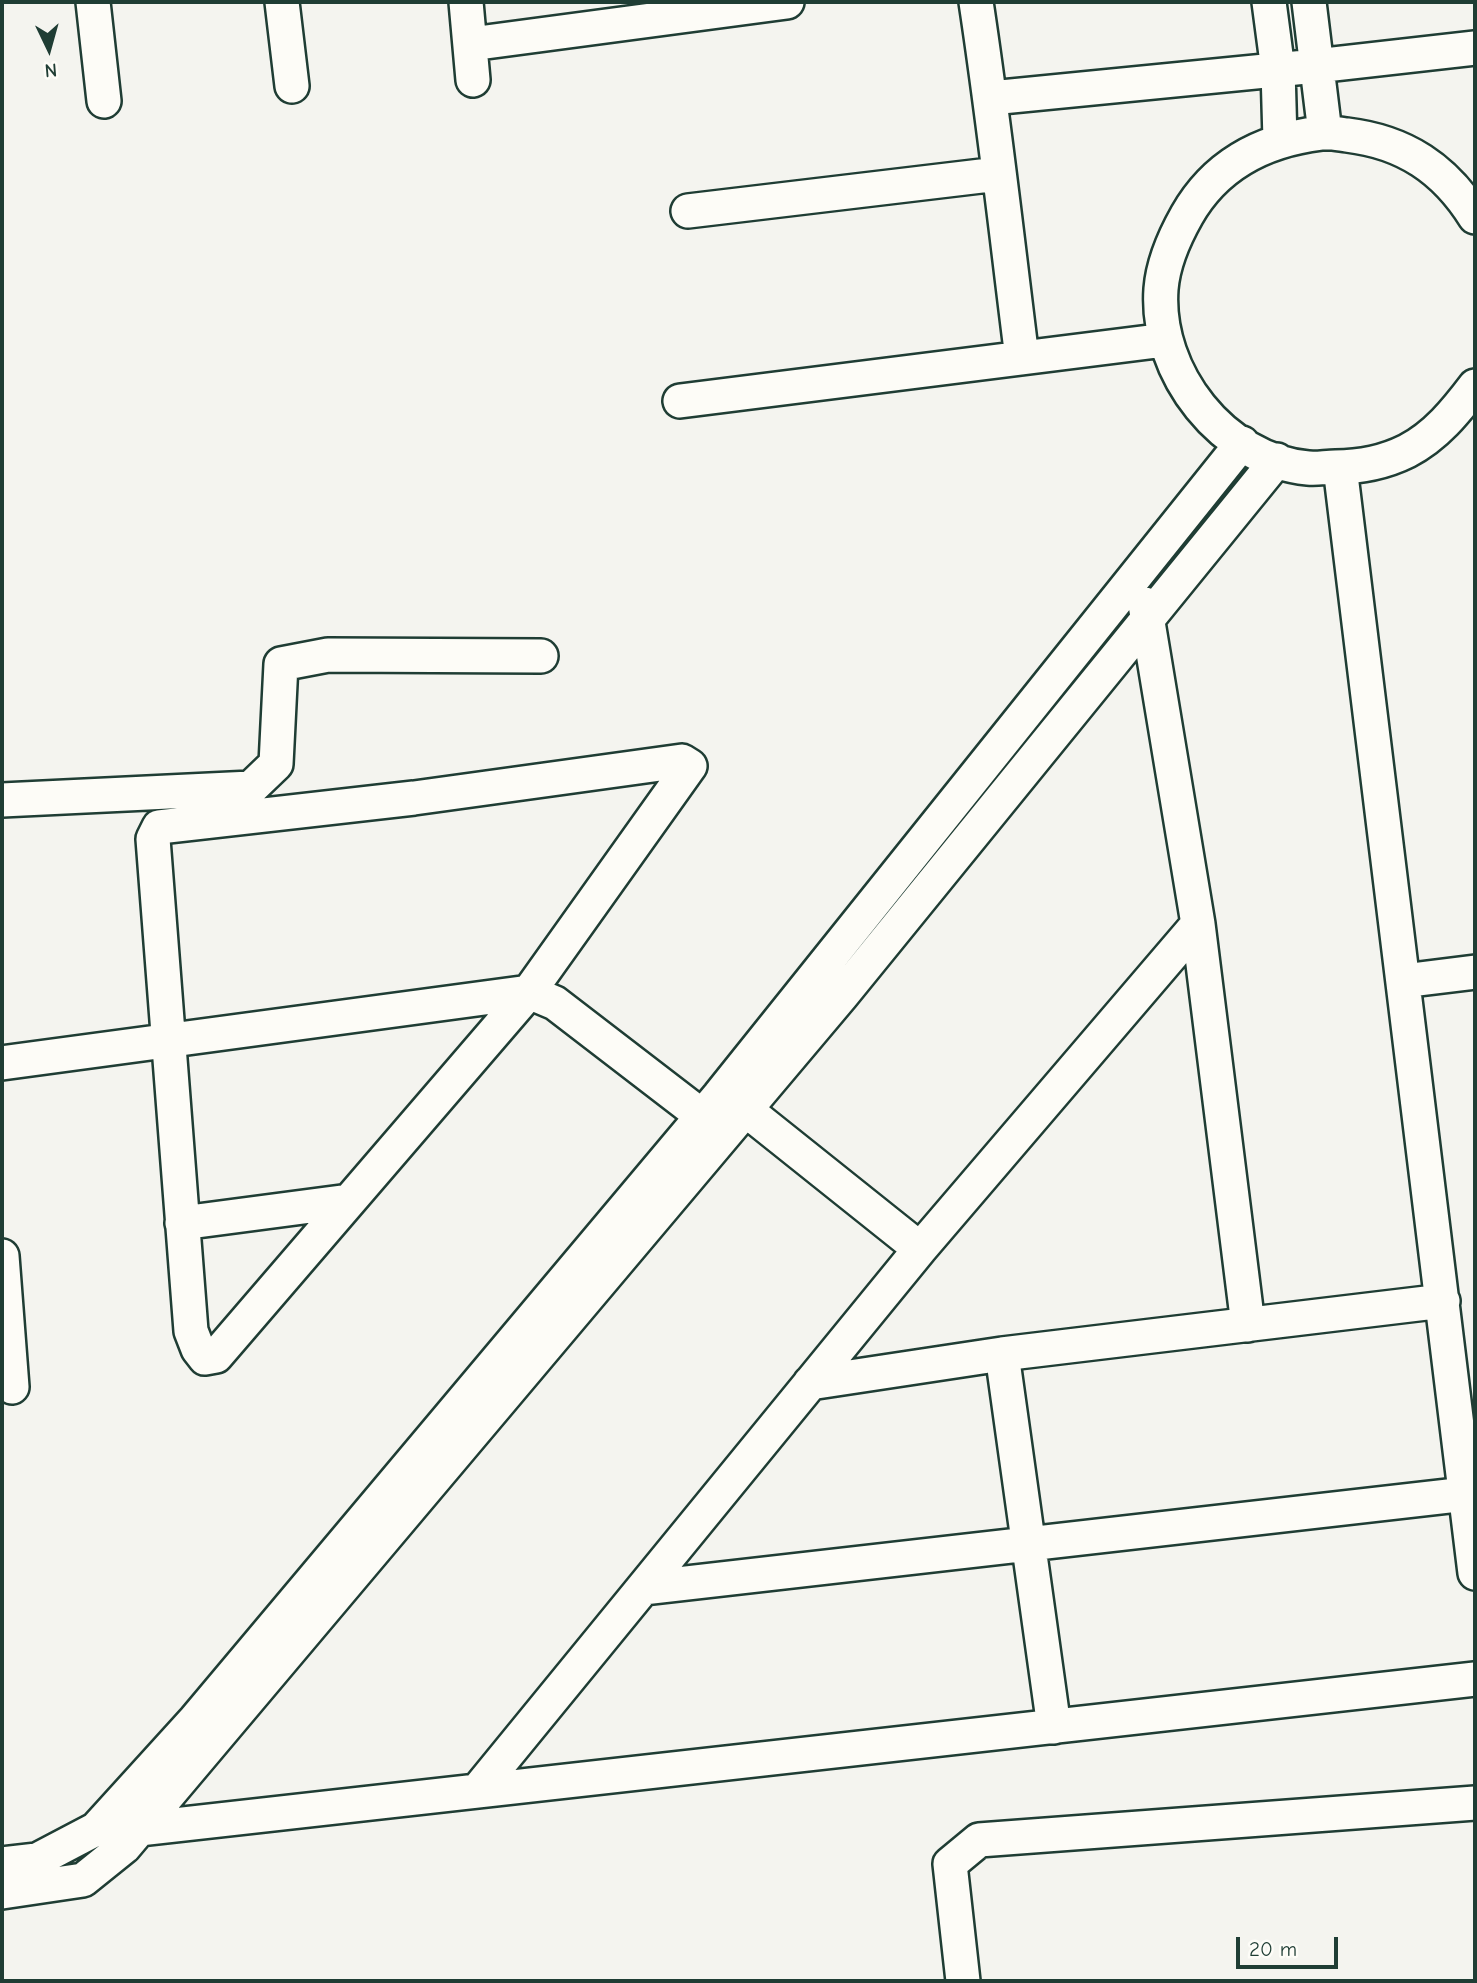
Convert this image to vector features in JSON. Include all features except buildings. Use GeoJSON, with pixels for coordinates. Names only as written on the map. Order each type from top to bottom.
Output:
{"type":"FeatureCollection","features":[{"type":"Feature","properties":{"kind":"street"},"geometry":{"type":"LineString","coordinates":[[93,2],[104,101]]}},
{"type":"Feature","properties":{"kind":"street"},"geometry":{"type":"LineString","coordinates":[[282,2],[292,86]]}},
{"type":"Feature","properties":{"kind":"street"},"geometry":{"type":"LineString","coordinates":[[466,2],[473,79]]}},
{"type":"Feature","properties":{"kind":"street"},"geometry":{"type":"LineString","coordinates":[[471,44],[648,11],[787,2]]}},
{"type":"Feature","properties":{"kind":"street"},"geometry":{"type":"LineString","coordinates":[[976,2],[991,98],[1022,358]]}},
{"type":"Feature","properties":{"kind":"street"},"geometry":{"type":"LineString","coordinates":[[1269,2],[1278,70],[1280,140]]}},
{"type":"Feature","properties":{"kind":"street"},"geometry":{"type":"LineString","coordinates":[[1309,2],[1325,132]]}},
{"type":"Feature","properties":{"kind":"street"},"geometry":{"type":"LineString","coordinates":[[991,98],[1475,48]]}},
{"type":"Feature","properties":{"kind":"street"},"geometry":{"type":"LineString","coordinates":[[1475,218],[1460,192],[1421,159],[1375,138],[1325,132],[1280,140],[1234,162],[1197,197],[1172,240],[1161,290],[1165,340],[1184,386],[1216,426],[1259,454],[1278,460],[1307,468],[1358,467],[1406,451],[1447,422],[1475,386]]}},
{"type":"Feature","properties":{"kind":"street"},"geometry":{"type":"LineString","coordinates":[[688,211],[998,174]]}},
{"type":"Feature","properties":{"kind":"street"},"geometry":{"type":"LineString","coordinates":[[680,401],[1165,340]]}},
{"type":"Feature","properties":{"kind":"street"},"geometry":{"type":"LineString","coordinates":[[2,1892],[83,1880],[124,1847],[722,1108],[1242,443]]}},
{"type":"Feature","properties":{"kind":"street"},"geometry":{"type":"LineString","coordinates":[[2,1864],[37,1860],[96,1829],[204,1709],[722,1108],[842,995],[1278,460]]}},
{"type":"Feature","properties":{"kind":"street"},"geometry":{"type":"LineString","coordinates":[[1340,467],[1473,1535],[1475,1573]]}},
{"type":"Feature","properties":{"kind":"street"},"geometry":{"type":"LineString","coordinates":[[1137,574],[1149,618],[1198,924],[1248,1325]]}},
{"type":"Feature","properties":{"kind":"street"},"geometry":{"type":"LineString","coordinates":[[2,800],[251,788],[276,764],[281,664],[328,655],[541,656]]}},
{"type":"Feature","properties":{"kind":"street"},"geometry":{"type":"LineString","coordinates":[[682,761],[690,766],[529,992],[216,1356],[205,1358],[191,1331],[168,1041],[153,839],[159,827],[414,798],[670,762],[682,761]]}},
{"type":"Feature","properties":{"kind":"street"},"geometry":{"type":"LineString","coordinates":[[477,1791],[920,1249],[1198,924]]}},
{"type":"Feature","properties":{"kind":"street"},"geometry":{"type":"LineString","coordinates":[[1403,981],[1475,972]]}},
{"type":"Feature","properties":{"kind":"street"},"geometry":{"type":"LineString","coordinates":[[2,1063],[529,992],[555,1003],[722,1108],[920,1249]]}},
{"type":"Feature","properties":{"kind":"street"},"geometry":{"type":"LineString","coordinates":[[182,1223],[349,1200]]}},
{"type":"Feature","properties":{"kind":"street"},"geometry":{"type":"LineString","coordinates":[[2,1256],[12,1387]]}},
{"type":"Feature","properties":{"kind":"street"},"geometry":{"type":"LineString","coordinates":[[810,1383],[1002,1354],[1443,1301]]}},
{"type":"Feature","properties":{"kind":"street"},"geometry":{"type":"LineString","coordinates":[[1002,1354],[1054,1727]]}},
{"type":"Feature","properties":{"kind":"street"},"geometry":{"type":"LineString","coordinates":[[643,1588],[1466,1494]]}},
{"type":"Feature","properties":{"kind":"street"},"geometry":{"type":"LineString","coordinates":[[139,1829],[1475,1679]]}},
{"type":"Feature","properties":{"kind":"street"},"geometry":{"type":"LineString","coordinates":[[963,1981],[950,1864],[979,1840],[1475,1803]]}}]}
